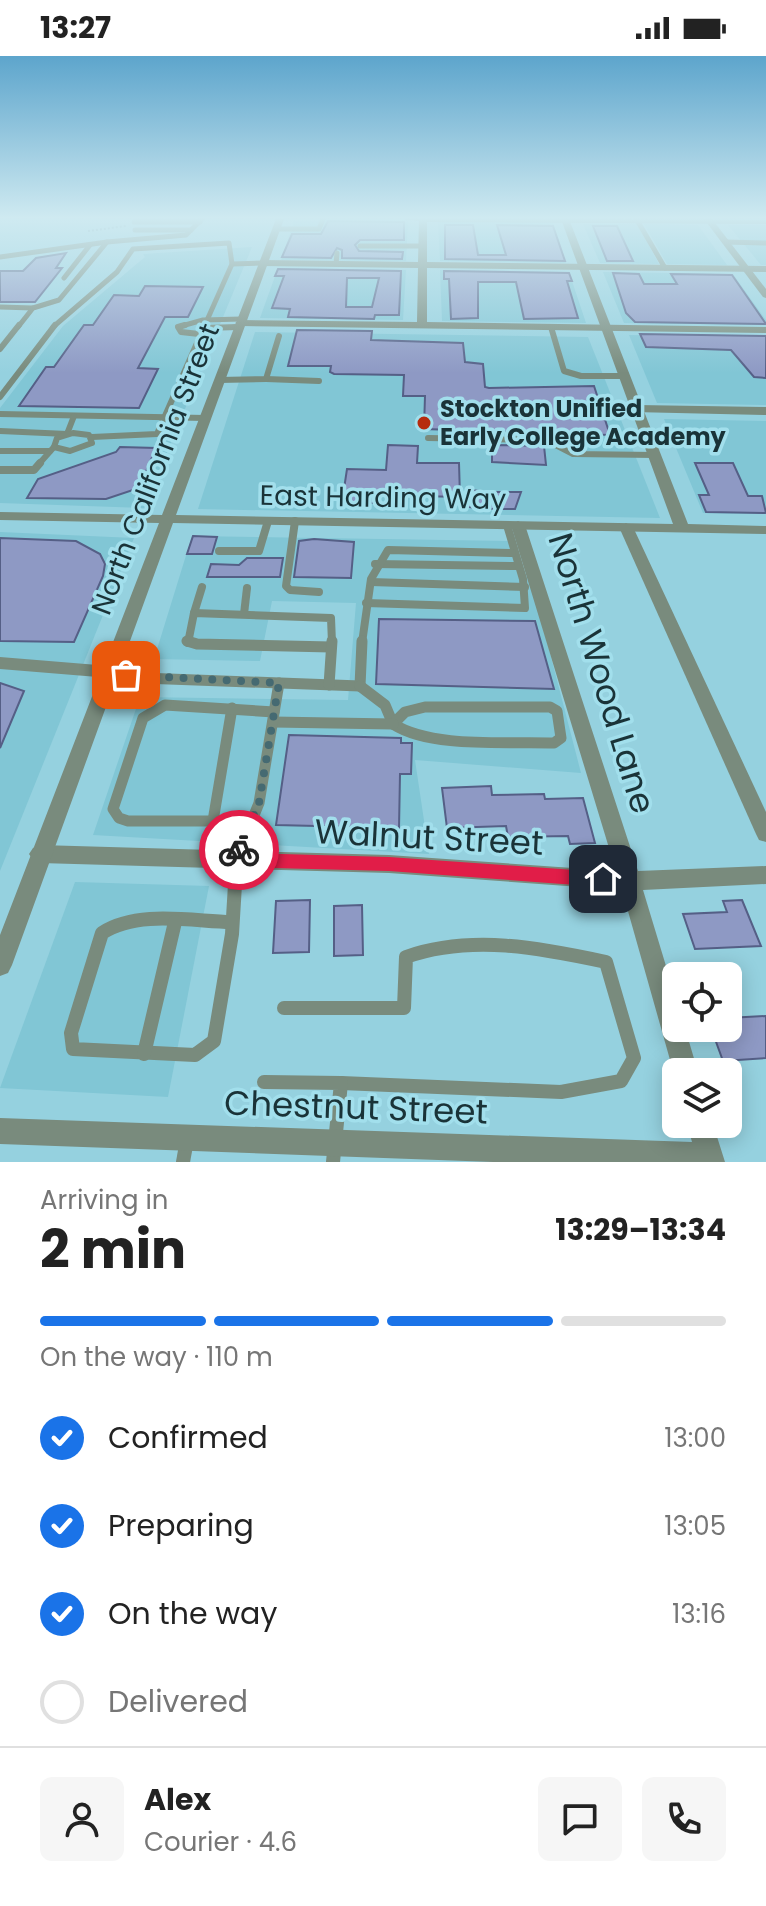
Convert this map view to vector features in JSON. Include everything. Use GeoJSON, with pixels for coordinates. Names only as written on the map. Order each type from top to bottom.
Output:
{"type":"FeatureCollection","features":[{"type":"Feature","properties":{"kind":"street","name":"North California Street"},"geometry":{"type":"LineString","coordinates":[[0,965],[259,271]]}},
{"type":"Feature","properties":{"kind":"street"},"geometry":{"type":"LineString","coordinates":[[422,326],[423,271]]}},
{"type":"Feature","properties":{"kind":"street"},"geometry":{"type":"LineString","coordinates":[[585,271],[682,528]]}},
{"type":"Feature","properties":{"kind":"street"},"geometry":{"type":"LineString","coordinates":[[747,271],[766,295]]}},
{"type":"Feature","properties":{"kind":"street"},"geometry":{"type":"LineString","coordinates":[[240,323],[766,330]]}},
{"type":"Feature","properties":{"kind":"street"},"geometry":{"type":"LineString","coordinates":[[637,409],[766,411]]}},
{"type":"Feature","properties":{"kind":"street","name":"East Harding Way"},"geometry":{"type":"LineString","coordinates":[[0,516],[766,530]]}},
{"type":"Feature","properties":{"kind":"street","name":"North Wood Lane"},"geometry":{"type":"LineString","coordinates":[[512,525],[630,881],[681,1058]]}},
{"type":"Feature","properties":{"kind":"street"},"geometry":{"type":"LineString","coordinates":[[626,527],[766,834]]}},
{"type":"Feature","properties":{"kind":"street"},"geometry":{"type":"LineString","coordinates":[[0,663],[110,672]]}},
{"type":"Feature","properties":{"kind":"street","name":"Walnut Street"},"geometry":{"type":"LineString","coordinates":[[40,854],[389,864],[630,881],[766,875]]}},
{"type":"Feature","properties":{"kind":"street","name":"Chestnut Street"},"geometry":{"type":"LineString","coordinates":[[0,1131],[186,1149],[710,1159]]}},
{"type":"Feature","properties":{"kind":"street"},"geometry":{"type":"LineString","coordinates":[[704,1138],[710,1159]]}},
{"type":"Feature","properties":{"kind":"lane"},"geometry":{"type":"LineString","coordinates":[[67,289],[59,285],[70,271]]}},
{"type":"Feature","properties":{"kind":"lane"},"geometry":{"type":"LineString","coordinates":[[0,307],[33,308],[52,304],[86,271]]}},
{"type":"Feature","properties":{"kind":"lane"},"geometry":{"type":"LineString","coordinates":[[2,393],[53,327],[118,271]]}},
{"type":"Feature","properties":{"kind":"lane"},"geometry":{"type":"LineString","coordinates":[[0,431],[85,433],[92,437],[157,434],[229,271]]}},
{"type":"Feature","properties":{"kind":"lane"},"geometry":{"type":"LineString","coordinates":[[0,349],[33,308]]}},
{"type":"Feature","properties":{"kind":"lane"},"geometry":{"type":"LineString","coordinates":[[204,327],[240,323]]}},
{"type":"Feature","properties":{"kind":"lane"},"geometry":{"type":"LineString","coordinates":[[551,327],[564,371],[581,376],[625,376]]}},
{"type":"Feature","properties":{"kind":"lane"},"geometry":{"type":"LineString","coordinates":[[266,379],[279,336]]}},
{"type":"Feature","properties":{"kind":"lane"},"geometry":{"type":"LineString","coordinates":[[219,380],[319,381]]}},
{"type":"Feature","properties":{"kind":"lane"},"geometry":{"type":"LineString","coordinates":[[0,414],[205,418]]}},
{"type":"Feature","properties":{"kind":"lane"},"geometry":{"type":"LineString","coordinates":[[0,470],[34,470],[57,438],[67,434],[74,416]]}},
{"type":"Feature","properties":{"kind":"lane"},"geometry":{"type":"LineString","coordinates":[[0,451],[77,450],[89,446],[92,437]]}},
{"type":"Feature","properties":{"kind":"lane"},"geometry":{"type":"LineString","coordinates":[[428,438],[546,440],[573,454],[655,455]]}},
{"type":"Feature","properties":{"kind":"lane"},"geometry":{"type":"LineString","coordinates":[[219,551],[259,551],[268,521]]}},
{"type":"Feature","properties":{"kind":"lane"},"geometry":{"type":"LineString","coordinates":[[295,521],[286,586],[290,590],[319,592]]}},
{"type":"Feature","properties":{"kind":"lane"},"geometry":{"type":"LineString","coordinates":[[366,603],[525,608],[525,587],[512,553],[512,525]]}},
{"type":"Feature","properties":{"kind":"lane"},"geometry":{"type":"LineString","coordinates":[[360,686],[366,603],[375,564],[388,550],[512,553]]}},
{"type":"Feature","properties":{"kind":"lane"},"geometry":{"type":"LineString","coordinates":[[375,564],[516,566]]}},
{"type":"Feature","properties":{"kind":"lane"},"geometry":{"type":"LineString","coordinates":[[371,582],[525,587]]}},
{"type":"Feature","properties":{"kind":"lane"},"geometry":{"type":"LineString","coordinates":[[202,587],[188,643],[331,647]]}},
{"type":"Feature","properties":{"kind":"lane"},"geometry":{"type":"LineString","coordinates":[[244,614],[247,588]]}},
{"type":"Feature","properties":{"kind":"lane"},"geometry":{"type":"LineString","coordinates":[[194,613],[331,618],[329,685]]}},
{"type":"Feature","properties":{"kind":"lane"},"geometry":{"type":"LineString","coordinates":[[110,672],[142,678],[360,686],[385,705],[393,724]]}},
{"type":"Feature","properties":{"kind":"lane"},"geometry":{"type":"LineString","coordinates":[[231,922],[126,921],[106,928],[70,1042],[81,1052],[195,1055],[209,1048],[214,1041],[232,934],[236,860],[249,821],[259,803],[279,683]]}},
{"type":"Feature","properties":{"kind":"lane"},"geometry":{"type":"LineString","coordinates":[[249,821],[128,821],[119,818],[113,809],[139,728],[151,710],[165,705],[232,708],[274,717],[393,724],[407,733],[429,738],[554,743],[561,738],[557,711],[550,707],[425,707],[405,712],[393,724]]}},
{"type":"Feature","properties":{"kind":"lane"},"geometry":{"type":"LineString","coordinates":[[213,821],[232,708]]}},
{"type":"Feature","properties":{"kind":"lane"},"geometry":{"type":"LineString","coordinates":[[144,1054],[175,922]]}},
{"type":"Feature","properties":{"kind":"lane"},"geometry":{"type":"LineString","coordinates":[[264,1082],[561,1092],[621,1081],[634,1058],[606,962],[526,946],[426,947],[406,957],[404,1008],[284,1008]]}},
{"type":"Feature","properties":{"kind":"lane"},"geometry":{"type":"LineString","coordinates":[[334,1152],[341,1083]]}},
{"type":"Feature","properties":{"kind":"shaded area"},"geometry":{"type":"Polygon","coordinates":[[[129,271],[242,271],[144,508],[0,503],[0,408],[63,326],[129,271]]]}},
{"type":"Feature","properties":{"kind":"shaded area"},"geometry":{"type":"Polygon","coordinates":[[[277,271],[406,271],[403,320],[260,318],[277,271]]]}},
{"type":"Feature","properties":{"kind":"shaded area"},"geometry":{"type":"Polygon","coordinates":[[[440,271],[480,271],[569,272],[586,323],[442,321],[440,271]]]}},
{"type":"Feature","properties":{"kind":"shaded area"},"geometry":{"type":"Polygon","coordinates":[[[603,272],[733,274],[766,320],[766,325],[624,323],[603,272]]]}},
{"type":"Feature","properties":{"kind":"shaded area","name":"Stockton Unified Early College Academy"},"geometry":{"type":"Polygon","coordinates":[[[255,332],[588,337],[660,518],[198,509],[255,332]]]}},
{"type":"Feature","properties":{"kind":"shaded area"},"geometry":{"type":"Polygon","coordinates":[[[629,335],[766,337],[766,405],[657,403],[629,335]]]}},
{"type":"Feature","properties":{"kind":"shaded area"},"geometry":{"type":"Polygon","coordinates":[[[664,419],[766,421],[766,514],[703,513],[664,419]]]}},
{"type":"Feature","properties":{"kind":"shaded area"},"geometry":{"type":"Polygon","coordinates":[[[0,532],[134,538],[0,871],[0,532]]]}},
{"type":"Feature","properties":{"kind":"shaded area"},"geometry":{"type":"Polygon","coordinates":[[[192,536],[512,541],[536,599],[581,773],[415,760],[429,854],[93,835],[140,697],[348,700],[356,603],[272,601],[260,661],[154,659],[192,536]]]}},
{"type":"Feature","properties":{"kind":"shaded area"},"geometry":{"type":"Polygon","coordinates":[[[75,882],[209,886],[168,1097],[0,1088],[75,882]]]}},
{"type":"Feature","properties":{"kind":"building"},"geometry":{"type":"Polygon","coordinates":[[[0,271],[60,271],[35,302],[0,302],[0,271]]]}},
{"type":"Feature","properties":{"kind":"building"},"geometry":{"type":"Polygon","coordinates":[[[277,271],[401,271],[399,315],[375,315],[374,319],[288,317],[290,309],[272,308],[284,276],[275,276],[277,271]],[[347,278],[346,307],[372,307],[379,278],[347,278]]]}},
{"type":"Feature","properties":{"kind":"building"},"geometry":{"type":"Polygon","coordinates":[[[444,271],[569,273],[572,281],[567,281],[578,318],[524,319],[516,282],[478,282],[478,318],[451,319],[449,279],[444,279],[444,271]]]}},
{"type":"Feature","properties":{"kind":"building"},"geometry":{"type":"Polygon","coordinates":[[[613,273],[639,274],[644,284],[677,284],[671,274],[732,275],[766,324],[635,322],[626,313],[613,273]]]}},
{"type":"Feature","properties":{"kind":"building"},"geometry":{"type":"Polygon","coordinates":[[[145,286],[203,287],[188,317],[165,317],[138,368],[158,369],[139,408],[19,406],[46,367],[54,367],[84,325],[93,325],[114,295],[139,296],[145,286]]]}},
{"type":"Feature","properties":{"kind":"building"},"geometry":{"type":"Polygon","coordinates":[[[297,330],[372,331],[371,340],[463,343],[465,362],[483,364],[485,387],[489,388],[594,386],[610,435],[424,429],[425,396],[403,396],[404,375],[334,374],[330,372],[331,366],[288,366],[297,330]]]}},
{"type":"Feature","properties":{"kind":"building"},"geometry":{"type":"Polygon","coordinates":[[[640,334],[766,336],[766,378],[754,377],[731,350],[646,347],[640,334]]]}},
{"type":"Feature","properties":{"kind":"building"},"geometry":{"type":"Polygon","coordinates":[[[388,445],[418,446],[417,463],[459,463],[460,497],[377,495],[376,503],[342,502],[347,469],[386,470],[388,445]]]}},
{"type":"Feature","properties":{"kind":"building"},"geometry":{"type":"Polygon","coordinates":[[[492,445],[544,446],[546,465],[492,462],[492,445]]]}},
{"type":"Feature","properties":{"kind":"building"},"geometry":{"type":"Polygon","coordinates":[[[120,447],[156,448],[139,488],[106,499],[27,498],[38,479],[116,452],[120,447]]]}},
{"type":"Feature","properties":{"kind":"building"},"geometry":{"type":"Polygon","coordinates":[[[695,463],[733,463],[748,496],[762,496],[766,513],[706,512],[699,495],[709,495],[695,463]]]}},
{"type":"Feature","properties":{"kind":"building"},"geometry":{"type":"Polygon","coordinates":[[[471,490],[521,492],[515,509],[480,509],[464,506],[471,490]]]}},
{"type":"Feature","properties":{"kind":"building"},"geometry":{"type":"Polygon","coordinates":[[[193,536],[217,537],[212,554],[187,554],[193,536]]]}},
{"type":"Feature","properties":{"kind":"building"},"geometry":{"type":"Polygon","coordinates":[[[0,538],[76,541],[100,554],[105,564],[103,576],[74,642],[0,641],[0,538]]]}},
{"type":"Feature","properties":{"kind":"building"},"geometry":{"type":"Polygon","coordinates":[[[299,541],[354,542],[351,578],[294,577],[299,541]]]}},
{"type":"Feature","properties":{"kind":"building"},"geometry":{"type":"Polygon","coordinates":[[[247,558],[283,558],[280,577],[207,577],[211,564],[239,565],[247,558]]]}},
{"type":"Feature","properties":{"kind":"building"},"geometry":{"type":"Polygon","coordinates":[[[379,619],[535,621],[554,689],[376,684],[379,619]]]}},
{"type":"Feature","properties":{"kind":"building"},"geometry":{"type":"Polygon","coordinates":[[[0,683],[24,691],[0,748],[0,683]]]}},
{"type":"Feature","properties":{"kind":"building"},"geometry":{"type":"Polygon","coordinates":[[[289,735],[401,738],[401,743],[412,743],[411,774],[400,774],[399,828],[276,825],[289,735]]]}},
{"type":"Feature","properties":{"kind":"building"},"geometry":{"type":"Polygon","coordinates":[[[491,786],[492,795],[544,794],[545,799],[583,798],[595,843],[570,844],[568,836],[508,837],[506,826],[447,828],[442,788],[491,786]]]}},
{"type":"Feature","properties":{"kind":"building"},"geometry":{"type":"Polygon","coordinates":[[[310,900],[309,952],[273,953],[276,901],[310,900]]]}},
{"type":"Feature","properties":{"kind":"building"},"geometry":{"type":"Polygon","coordinates":[[[742,900],[761,946],[695,949],[683,914],[727,912],[723,901],[742,900]]]}},
{"type":"Feature","properties":{"kind":"building"},"geometry":{"type":"Polygon","coordinates":[[[362,905],[363,955],[334,956],[334,906],[362,905]]]}},
{"type":"Feature","properties":{"kind":"building"},"geometry":{"type":"Polygon","coordinates":[[[766,1016],[766,1058],[722,1058],[716,1042],[742,1042],[742,1017],[766,1016]]]}},
{"type":"Feature","properties":{"kind":"way so far"},"geometry":{"type":"LineString","coordinates":[[126,675],[279,683],[259,803],[239,850]]}},
{"type":"Feature","properties":{"kind":"place","name":"Stockton Unified Early College Academy"},"geometry":{"type":"Point","coordinates":[424,423]}},
{"type":"Feature","properties":{"kind":"route"},"geometry":{"type":"LineString","coordinates":[[239,850],[236,860],[389,864],[603,879]]}}]}
